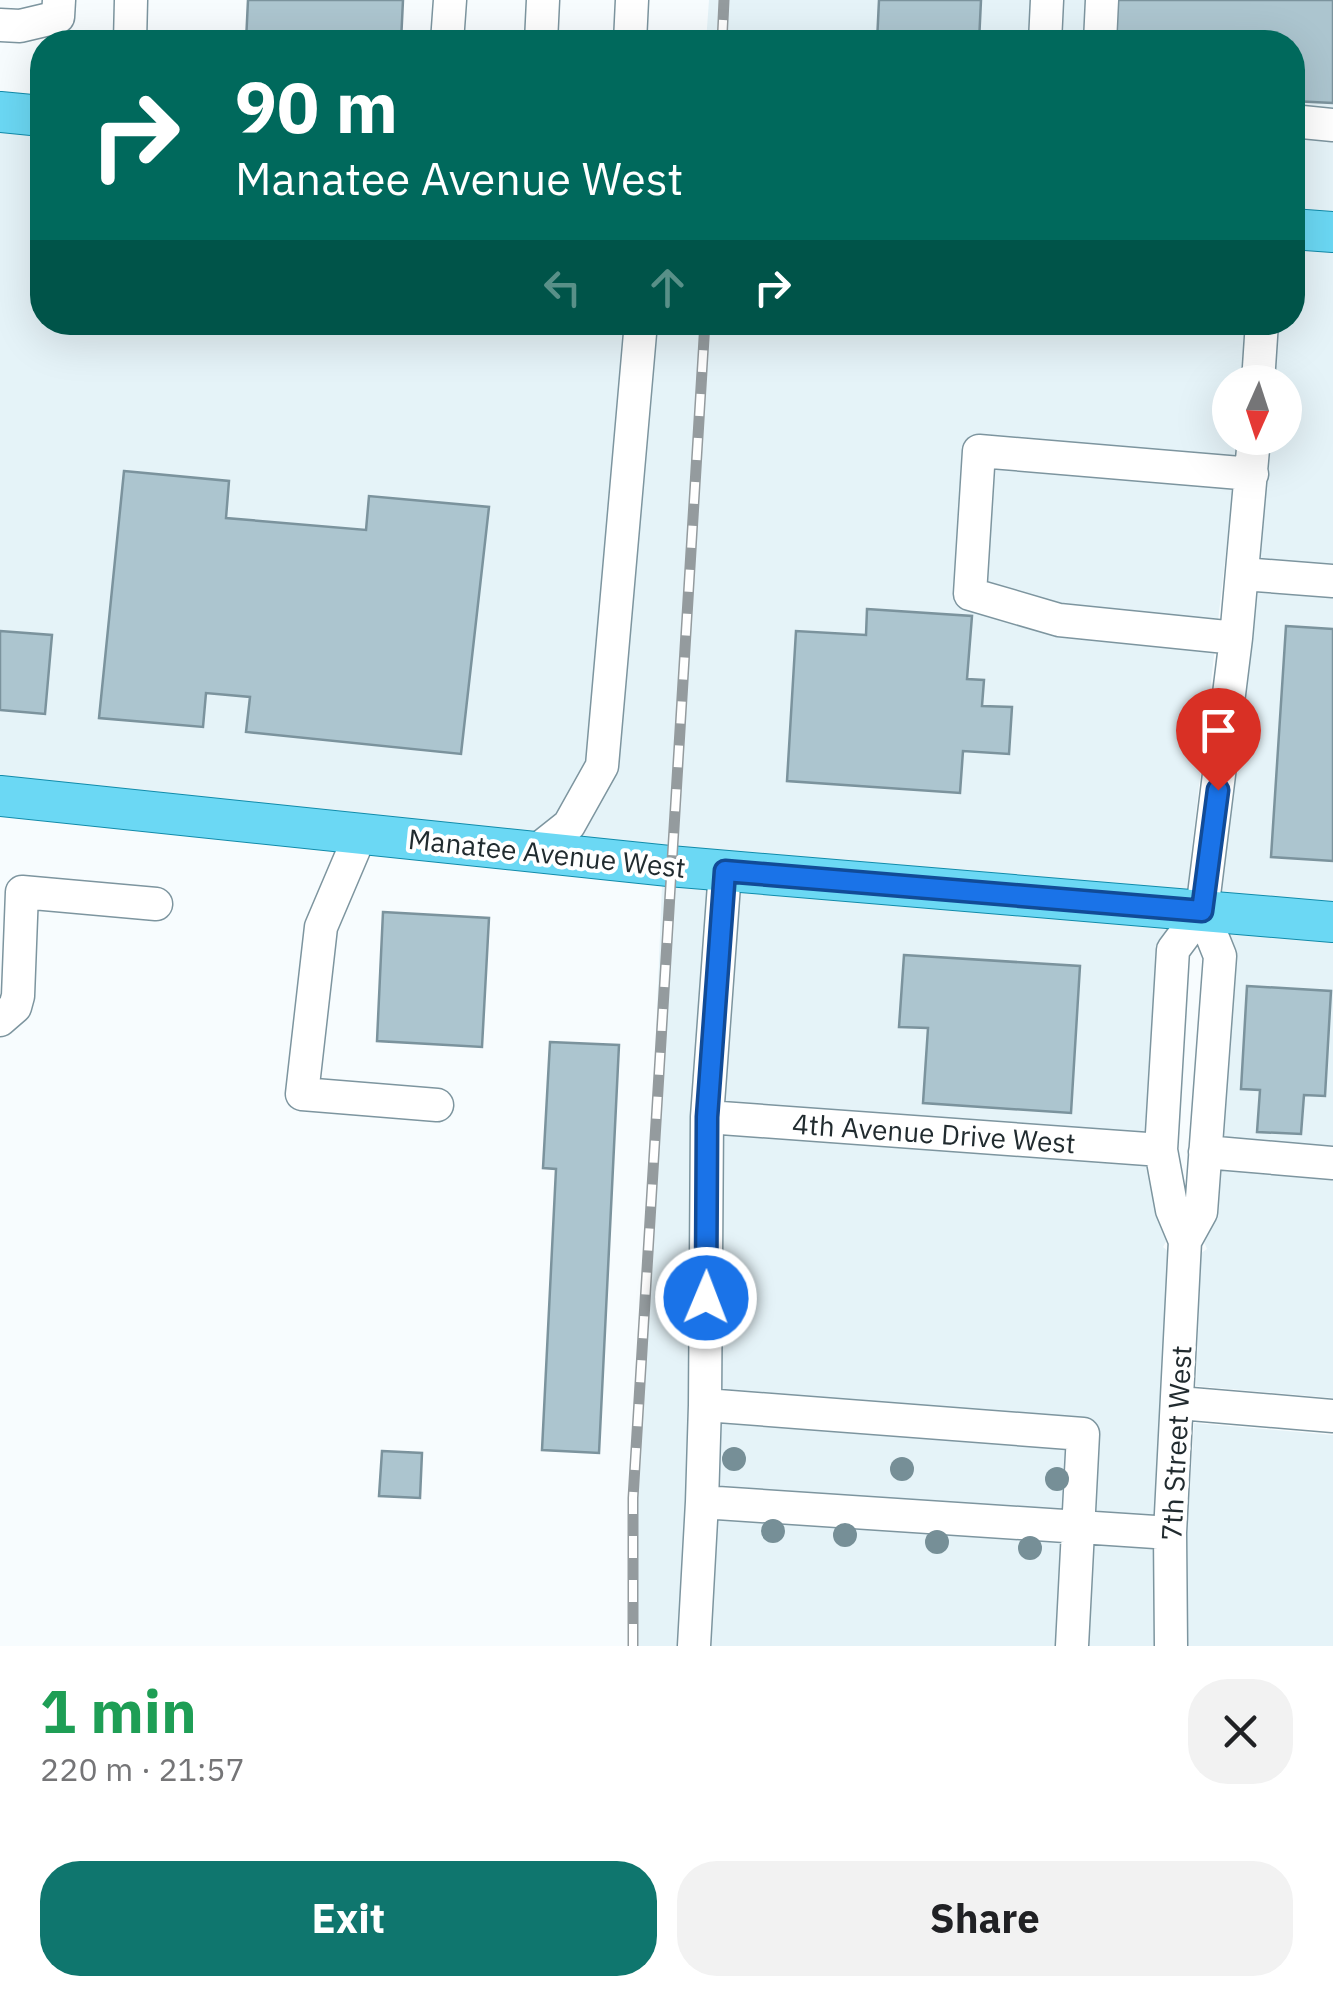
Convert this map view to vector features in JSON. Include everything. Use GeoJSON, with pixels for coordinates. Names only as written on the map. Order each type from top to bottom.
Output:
{"type":"FeatureCollection","features":[{"type":"Feature","properties":{"kind":"main road"},"geometry":{"type":"LineString","coordinates":[[0,112],[30,115]]}},
{"type":"Feature","properties":{"kind":"main road"},"geometry":{"type":"LineString","coordinates":[[1305,230],[1333,232]]}},
{"type":"Feature","properties":{"kind":"main road","name":"Manatee Avenue West"},"geometry":{"type":"LineString","coordinates":[[0,796],[725,871],[1333,922]]}},
{"type":"Feature","properties":{"kind":"street"},"geometry":{"type":"LineString","coordinates":[[0,25],[20,26],[58,17],[60,0]]}},
{"type":"Feature","properties":{"kind":"street"},"geometry":{"type":"LineString","coordinates":[[131,30],[132,0]]}},
{"type":"Feature","properties":{"kind":"street"},"geometry":{"type":"LineString","coordinates":[[449,30],[450,0]]}},
{"type":"Feature","properties":{"kind":"street"},"geometry":{"type":"LineString","coordinates":[[541,30],[542,0]]}},
{"type":"Feature","properties":{"kind":"street"},"geometry":{"type":"LineString","coordinates":[[631,30],[632,0]]}},
{"type":"Feature","properties":{"kind":"street"},"geometry":{"type":"LineString","coordinates":[[1046,30],[1047,0]]}},
{"type":"Feature","properties":{"kind":"street"},"geometry":{"type":"LineString","coordinates":[[1101,30],[1102,0]]}},
{"type":"Feature","properties":{"kind":"street"},"geometry":{"type":"LineString","coordinates":[[1305,122],[1333,124]]}},
{"type":"Feature","properties":{"kind":"street"},"geometry":{"type":"LineString","coordinates":[[535,852],[568,825],[602,766],[640,335]]}},
{"type":"Feature","properties":{"kind":"street"},"geometry":{"type":"LineString","coordinates":[[1259,365],[1261,335]]}},
{"type":"Feature","properties":{"kind":"street"},"geometry":{"type":"LineString","coordinates":[[1236,638],[1059,620],[970,594],[979,452],[1252,474]]}},
{"type":"Feature","properties":{"kind":"street","name":"7th Street West"},"geometry":{"type":"LineString","coordinates":[[1171,1646],[1170,1534],[1186,1241],[1201,1212],[1220,956],[1202,911],[1236,638],[1253,455]]}},
{"type":"Feature","properties":{"kind":"street"},"geometry":{"type":"LineString","coordinates":[[1242,574],[1333,581]]}},
{"type":"Feature","properties":{"kind":"street"},"geometry":{"type":"LineString","coordinates":[[361,834],[321,927],[302,1094],[437,1105]]}},
{"type":"Feature","properties":{"kind":"street"},"geometry":{"type":"LineString","coordinates":[[694,1646],[702,1502],[707,1117],[725,871]]}},
{"type":"Feature","properties":{"kind":"street"},"geometry":{"type":"LineString","coordinates":[[0,1020],[14,1007],[18,996],[22,892],[156,904]]}},
{"type":"Feature","properties":{"kind":"street","name":"7th Street West"},"geometry":{"type":"LineString","coordinates":[[1186,1241],[1172,1210],[1160,1150],[1173,950],[1202,911]]}},
{"type":"Feature","properties":{"kind":"street","name":"4th Avenue Drive West"},"geometry":{"type":"LineString","coordinates":[[707,1117],[1160,1150]]}},
{"type":"Feature","properties":{"kind":"street"},"geometry":{"type":"LineString","coordinates":[[1205,1152],[1333,1163]]}},
{"type":"Feature","properties":{"kind":"street"},"geometry":{"type":"LineString","coordinates":[[1179,1403],[1333,1416]]}},
{"type":"Feature","properties":{"kind":"street"},"geometry":{"type":"LineString","coordinates":[[704,1405],[1084,1434],[1072,1646]]}},
{"type":"Feature","properties":{"kind":"street"},"geometry":{"type":"LineString","coordinates":[[702,1502],[1170,1534]]}},
{"type":"Feature","properties":{"kind":"shaded area"},"geometry":{"type":"Polygon","coordinates":[[[709,0],[1030,0],[1029,30],[707,30],[709,0]]]}},
{"type":"Feature","properties":{"kind":"shaded area"},"geometry":{"type":"Polygon","coordinates":[[[1063,0],[1333,0],[1333,213],[1305,212],[1305,30],[1062,30],[1063,0]]]}},
{"type":"Feature","properties":{"kind":"shaded area"},"geometry":{"type":"Polygon","coordinates":[[[0,130],[30,133],[30,335],[1244,335],[1242,365],[1212,365],[1212,455],[1236,455],[1187,891],[671,848],[0,777],[0,130]]]}},
{"type":"Feature","properties":{"kind":"shaded area"},"geometry":{"type":"Polygon","coordinates":[[[1305,249],[1333,250],[1333,903],[1221,894],[1253,639],[1269,455],[1302,455],[1302,365],[1275,365],[1277,335],[1305,335],[1305,249]]]}},
{"type":"Feature","properties":{"kind":"shaded area"},"geometry":{"type":"Polygon","coordinates":[[[662,884],[1169,927],[1157,949],[1144,1148],[1156,1213],[1167,1240],[1163,1247],[1168,1251],[1154,1534],[1155,1646],[632,1646],[662,884]]]}},
{"type":"Feature","properties":{"kind":"shaded area"},"geometry":{"type":"Polygon","coordinates":[[[1228,931],[1333,940],[1333,1398],[1196,1386],[1201,1253],[1207,1249],[1204,1242],[1218,1213],[1236,957],[1228,931]]]}},
{"type":"Feature","properties":{"kind":"shaded area"},"geometry":{"type":"Polygon","coordinates":[[[1194,1423],[1333,1435],[1333,1646],[1188,1646],[1187,1534],[1194,1423]]]}},
{"type":"Feature","properties":{"kind":"building"},"geometry":{"type":"Polygon","coordinates":[[[248,0],[403,0],[402,30],[247,30],[248,0]]]}},
{"type":"Feature","properties":{"kind":"building"},"geometry":{"type":"Polygon","coordinates":[[[879,0],[981,0],[980,30],[878,30],[879,0]]]}},
{"type":"Feature","properties":{"kind":"building"},"geometry":{"type":"Polygon","coordinates":[[[1111,0],[1333,0],[1333,103],[1305,102],[1305,30],[1109,30],[1111,0]]]}},
{"type":"Feature","properties":{"kind":"building"},"geometry":{"type":"Polygon","coordinates":[[[124,471],[229,481],[226,518],[366,530],[369,496],[489,507],[461,754],[246,732],[250,697],[206,693],[203,727],[99,718],[124,471]]]}},
{"type":"Feature","properties":{"kind":"building"},"geometry":{"type":"Polygon","coordinates":[[[867,609],[972,616],[967,679],[984,680],[982,706],[1012,707],[1009,754],[963,751],[960,793],[787,781],[796,631],[866,635],[867,609]]]}},
{"type":"Feature","properties":{"kind":"building"},"geometry":{"type":"Polygon","coordinates":[[[1286,626],[1333,629],[1333,861],[1271,857],[1286,626]]]}},
{"type":"Feature","properties":{"kind":"building"},"geometry":{"type":"Polygon","coordinates":[[[0,631],[52,635],[45,714],[0,710],[0,631]]]}},
{"type":"Feature","properties":{"kind":"building"},"geometry":{"type":"Polygon","coordinates":[[[383,912],[489,918],[482,1047],[377,1041],[383,912]]]}},
{"type":"Feature","properties":{"kind":"building"},"geometry":{"type":"Polygon","coordinates":[[[904,955],[1080,966],[1071,1113],[923,1103],[928,1028],[899,1027],[904,955]]]}},
{"type":"Feature","properties":{"kind":"building"},"geometry":{"type":"Polygon","coordinates":[[[1247,986],[1331,991],[1325,1096],[1304,1095],[1301,1134],[1257,1132],[1260,1090],[1241,1089],[1247,986]]]}},
{"type":"Feature","properties":{"kind":"building"},"geometry":{"type":"Polygon","coordinates":[[[550,1042],[619,1045],[599,1453],[542,1450],[556,1169],[543,1168],[550,1042]]]}},
{"type":"Feature","properties":{"kind":"building"},"geometry":{"type":"Polygon","coordinates":[[[382,1451],[422,1453],[420,1498],[379,1496],[382,1451]]]}},
{"type":"Feature","properties":{"kind":"railway"},"geometry":{"type":"LineString","coordinates":[[723,30],[724,0]]}},
{"type":"Feature","properties":{"kind":"railway"},"geometry":{"type":"LineString","coordinates":[[633,1646],[633,1498],[704,335]]}},
{"type":"Feature","properties":{"kind":"route"},"geometry":{"type":"LineString","coordinates":[[706,1298],[707,1117],[725,871],[1202,911],[1218,790]]}}]}
